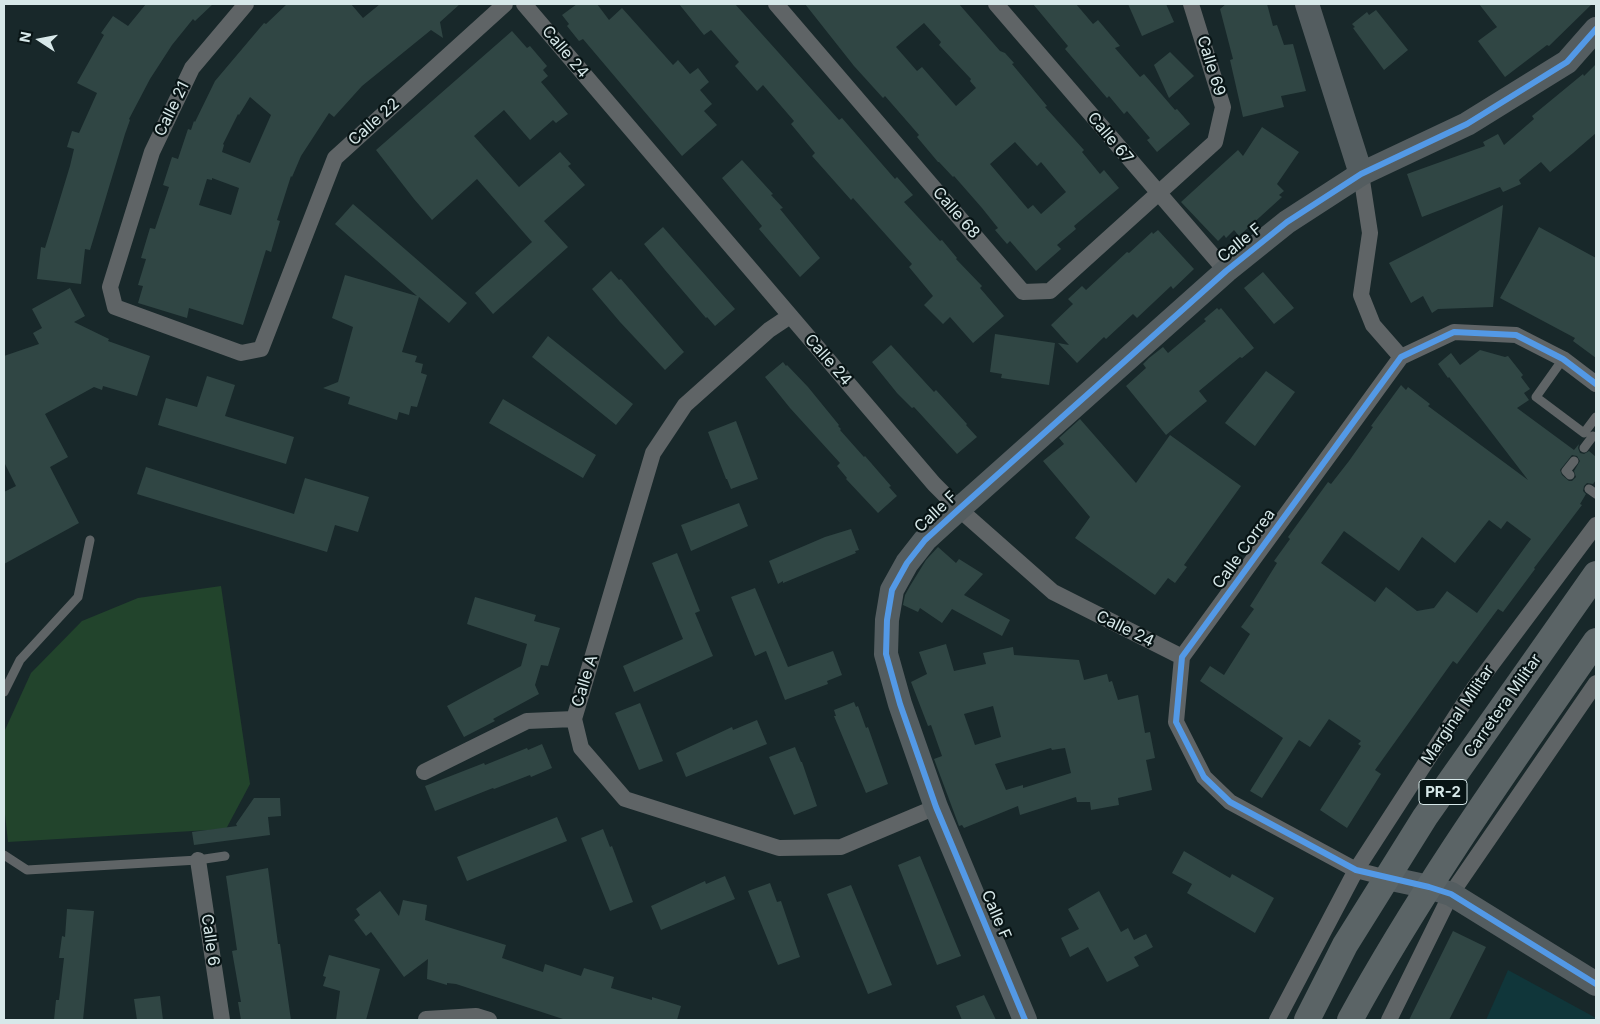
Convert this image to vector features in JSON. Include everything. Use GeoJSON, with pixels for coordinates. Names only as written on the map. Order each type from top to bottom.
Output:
{"type":"FeatureCollection","features":[{"type":"Feature","properties":{"kind":"main road","name":"Carretera Militar"},"geometry":{"type":"LineString","coordinates":[[1307,1020],[1346,945],[1425,817],[1596,574]]}},
{"type":"Feature","properties":{"kind":"main road","name":"PR-2"},"geometry":{"type":"LineString","coordinates":[[1350,1020],[1382,960],[1440,890],[1474,817],[1596,641]]}},
{"type":"Feature","properties":{"kind":"street","name":"Calle 21"},"geometry":{"type":"LineString","coordinates":[[246,4],[192,68],[152,152],[110,287],[115,307],[241,352],[261,349],[290,273]]}},
{"type":"Feature","properties":{"kind":"street","name":"Calle 22"},"geometry":{"type":"LineString","coordinates":[[290,273],[335,158],[504,4]]}},
{"type":"Feature","properties":{"kind":"street","name":"Calle 24"},"geometry":{"type":"LineString","coordinates":[[524,4],[934,484],[959,509],[1053,592],[1182,657]]}},
{"type":"Feature","properties":{"kind":"street","name":"Calle 68"},"geometry":{"type":"LineString","coordinates":[[776,4],[1023,292],[1050,291],[1158,194]]}},
{"type":"Feature","properties":{"kind":"street","name":"Calle 67"},"geometry":{"type":"LineString","coordinates":[[996,4],[1226,271]]}},
{"type":"Feature","properties":{"kind":"street","name":"Calle 69"},"geometry":{"type":"LineString","coordinates":[[1158,194],[1216,142],[1223,107],[1191,4]]}},
{"type":"Feature","properties":{"kind":"street"},"geometry":{"type":"LineString","coordinates":[[1307,4],[1361,174],[1370,233],[1362,295],[1373,325],[1401,357]]}},
{"type":"Feature","properties":{"kind":"street","name":"Calle F"},"geometry":{"type":"LineString","coordinates":[[1025,1020],[936,807],[900,704],[886,654],[887,620],[892,590],[907,563],[924,540],[1226,271],[1287,222],[1361,174],[1468,124],[1567,62],[1596,29]]}},
{"type":"Feature","properties":{"kind":"street","name":"Calle A"},"geometry":{"type":"LineString","coordinates":[[790,316],[769,330],[685,405],[653,452],[574,719],[581,748],[625,799],[779,848],[841,846],[936,807]]}},
{"type":"Feature","properties":{"kind":"street","name":"Calle Correa"},"geometry":{"type":"LineString","coordinates":[[1182,657],[1401,357],[1454,332],[1516,335],[1562,359],[1596,384]]}},
{"type":"Feature","properties":{"kind":"street","name":"Marginal Militar"},"geometry":{"type":"LineString","coordinates":[[1277,1020],[1356,870],[1474,688],[1596,525]]}},
{"type":"Feature","properties":{"kind":"street"},"geometry":{"type":"LineString","coordinates":[[1182,657],[1176,722],[1204,777],[1230,802],[1356,870],[1440,890],[1596,984]]}},
{"type":"Feature","properties":{"kind":"street"},"geometry":{"type":"LineString","coordinates":[[1389,1020],[1440,890],[1596,683]]}},
{"type":"Feature","properties":{"kind":"street"},"geometry":{"type":"LineString","coordinates":[[424,772],[527,721],[574,719]]}},
{"type":"Feature","properties":{"kind":"street","name":"Calle 6"},"geometry":{"type":"LineString","coordinates":[[198,860],[222,1020]]}},
{"type":"Feature","properties":{"kind":"street"},"geometry":{"type":"LineString","coordinates":[[426,1019],[476,1016],[489,1020]]}},
{"type":"Feature","properties":{"kind":"lane"},"geometry":{"type":"LineString","coordinates":[[1562,359],[1536,397],[1591,436]]}},
{"type":"Feature","properties":{"kind":"lane"},"geometry":{"type":"LineString","coordinates":[[1584,448],[1591,436],[1596,417]]}},
{"type":"Feature","properties":{"kind":"lane"},"geometry":{"type":"LineString","coordinates":[[1570,475],[1566,471],[1574,461]]}},
{"type":"Feature","properties":{"kind":"lane"},"geometry":{"type":"LineString","coordinates":[[4,692],[20,660],[78,597],[90,540]]}},
{"type":"Feature","properties":{"kind":"lane"},"geometry":{"type":"LineString","coordinates":[[4,855],[27,870],[198,860],[225,856]]}},
{"type":"Feature","properties":{"kind":"shaded area"},"geometry":{"type":"Polygon","coordinates":[[[1508,970],[1596,1018],[1596,1020],[1486,1020],[1508,970]]]}},
{"type":"Feature","properties":{"kind":"green space"},"geometry":{"type":"Polygon","coordinates":[[[221,586],[250,784],[226,829],[8,842],[4,805],[5,730],[31,673],[82,621],[138,598],[221,586]]]}},
{"type":"Feature","properties":{"kind":"building"},"geometry":{"type":"Polygon","coordinates":[[[146,4],[213,4],[195,21],[193,19],[172,45],[150,79],[129,119],[90,250],[85,249],[81,284],[37,279],[41,247],[45,248],[70,166],[74,149],[67,147],[72,131],[79,133],[97,93],[77,83],[104,35],[101,33],[113,16],[128,26],[146,4]]]}},
{"type":"Feature","properties":{"kind":"building"},"geometry":{"type":"Polygon","coordinates":[[[287,4],[351,4],[363,18],[380,4],[460,4],[440,22],[443,38],[431,30],[362,86],[334,117],[329,113],[301,156],[291,176],[277,220],[280,221],[271,252],[266,250],[243,325],[189,308],[187,318],[138,303],[143,286],[138,285],[146,259],[141,258],[150,228],[155,229],[169,187],[163,185],[172,157],[178,159],[188,129],[191,130],[215,81],[264,23],[266,24],[287,4]],[[250,97],[238,114],[223,144],[222,152],[250,163],[271,115],[250,97]],[[212,178],[212,180],[207,179],[199,205],[231,215],[239,188],[212,178]]]}},
{"type":"Feature","properties":{"kind":"building"},"geometry":{"type":"Polygon","coordinates":[[[577,4],[597,4],[609,20],[622,8],[673,65],[678,60],[690,74],[698,68],[709,82],[700,90],[712,104],[704,111],[717,125],[682,156],[583,39],[579,41],[567,26],[569,24],[562,15],[577,4]]]}},
{"type":"Feature","properties":{"kind":"building"},"geometry":{"type":"Polygon","coordinates":[[[679,4],[735,4],[839,120],[842,118],[895,179],[897,177],[913,195],[904,202],[940,241],[942,240],[956,259],[982,286],[980,288],[1004,316],[973,343],[950,317],[943,324],[924,305],[933,296],[909,267],[912,264],[853,198],[851,200],[812,156],[815,153],[791,124],[794,121],[763,85],[757,91],[735,66],[739,62],[711,30],[704,35],[679,4]]]}},
{"type":"Feature","properties":{"kind":"building"},"geometry":{"type":"Polygon","coordinates":[[[805,4],[959,4],[1000,51],[1005,53],[1014,63],[1012,64],[1047,106],[1045,107],[1084,150],[1082,152],[1100,174],[1104,170],[1119,188],[1074,226],[1076,229],[1057,245],[1061,249],[1036,271],[1010,241],[1007,244],[995,230],[998,228],[982,208],[954,176],[938,162],[917,137],[919,135],[885,96],[883,98],[854,66],[805,4]],[[924,23],[896,47],[917,71],[922,67],[956,106],[976,88],[970,81],[971,79],[939,45],[941,42],[924,23]],[[1015,142],[990,164],[1028,209],[1033,205],[1041,214],[1066,192],[1041,162],[1037,166],[1015,142]]]}},
{"type":"Feature","properties":{"kind":"building"},"geometry":{"type":"Polygon","coordinates":[[[1033,4],[1076,4],[1093,24],[1098,20],[1120,46],[1115,48],[1140,77],[1144,74],[1175,110],[1177,109],[1190,124],[1157,152],[1147,140],[1150,138],[1127,111],[1124,114],[1109,96],[1107,98],[1065,49],[1068,46],[1033,4]]]}},
{"type":"Feature","properties":{"kind":"building"},"geometry":{"type":"Polygon","coordinates":[[[1128,4],[1166,4],[1174,22],[1142,36],[1128,4]]]}},
{"type":"Feature","properties":{"kind":"building"},"geometry":{"type":"Polygon","coordinates":[[[1226,4],[1267,4],[1273,26],[1277,25],[1284,45],[1293,44],[1306,91],[1281,96],[1284,107],[1243,117],[1230,60],[1233,59],[1220,9],[1226,4]]]}},
{"type":"Feature","properties":{"kind":"building"},"geometry":{"type":"Polygon","coordinates":[[[1479,4],[1592,4],[1549,46],[1547,45],[1505,77],[1478,41],[1497,27],[1479,4]]]}},
{"type":"Feature","properties":{"kind":"building"},"geometry":{"type":"Polygon","coordinates":[[[1376,10],[1408,50],[1384,70],[1352,24],[1367,12],[1369,15],[1376,10]]]}},
{"type":"Feature","properties":{"kind":"building"},"geometry":{"type":"Polygon","coordinates":[[[512,31],[527,48],[530,46],[547,66],[543,70],[548,76],[541,82],[568,114],[556,123],[553,120],[530,140],[504,110],[474,136],[519,187],[560,152],[571,164],[568,166],[585,185],[544,221],[568,247],[493,314],[475,293],[532,242],[477,179],[432,220],[376,150],[512,31]]]}},
{"type":"Feature","properties":{"kind":"building"},"geometry":{"type":"Polygon","coordinates":[[[1170,52],[1194,76],[1169,98],[1154,65],[1170,52]]]}},
{"type":"Feature","properties":{"kind":"building"},"geometry":{"type":"Polygon","coordinates":[[[1596,64],[1596,133],[1550,172],[1541,162],[1519,180],[1521,184],[1503,192],[1500,187],[1422,217],[1407,174],[1485,146],[1483,142],[1498,134],[1504,145],[1534,119],[1532,116],[1583,74],[1584,76],[1596,64]]]}},
{"type":"Feature","properties":{"kind":"building"},"geometry":{"type":"Polygon","coordinates":[[[1262,127],[1299,152],[1277,184],[1284,191],[1279,195],[1282,197],[1239,236],[1234,230],[1226,238],[1224,235],[1218,241],[1181,202],[1238,150],[1243,156],[1262,127]]]}},
{"type":"Feature","properties":{"kind":"building"},"geometry":{"type":"Polygon","coordinates":[[[742,160],[773,194],[771,195],[783,208],[780,209],[820,258],[800,277],[759,229],[762,226],[722,178],[742,160]]]}},
{"type":"Feature","properties":{"kind":"building"},"geometry":{"type":"Polygon","coordinates":[[[353,204],[467,303],[449,323],[419,297],[402,352],[417,356],[415,362],[423,364],[421,373],[427,375],[417,407],[411,406],[409,415],[399,412],[397,420],[348,404],[350,397],[323,388],[338,382],[353,327],[332,318],[345,275],[417,296],[335,224],[353,204]]]}},
{"type":"Feature","properties":{"kind":"building"},"geometry":{"type":"Polygon","coordinates":[[[1503,205],[1493,307],[1438,309],[1432,313],[1423,296],[1411,303],[1389,263],[1503,205]]]}},
{"type":"Feature","properties":{"kind":"building"},"geometry":{"type":"Polygon","coordinates":[[[663,227],[735,309],[715,326],[706,318],[644,244],[663,227]]]}},
{"type":"Feature","properties":{"kind":"building"},"geometry":{"type":"Polygon","coordinates":[[[1539,227],[1596,258],[1596,358],[1573,341],[1575,338],[1500,298],[1539,227]]]}},
{"type":"Feature","properties":{"kind":"building"},"geometry":{"type":"Polygon","coordinates":[[[1158,230],[1194,269],[1173,289],[1171,286],[1137,318],[1133,314],[1106,339],[1104,337],[1077,363],[1058,343],[1069,345],[1051,325],[1073,304],[1068,299],[1082,286],[1086,290],[1127,252],[1129,253],[1152,232],[1153,234],[1158,230]]]}},
{"type":"Feature","properties":{"kind":"building"},"geometry":{"type":"Polygon","coordinates":[[[611,271],[619,280],[621,279],[684,352],[665,370],[592,289],[611,271]]]}},
{"type":"Feature","properties":{"kind":"building"},"geometry":{"type":"Polygon","coordinates":[[[1263,272],[1294,308],[1274,324],[1244,288],[1263,272]]]}},
{"type":"Feature","properties":{"kind":"building"},"geometry":{"type":"Polygon","coordinates":[[[70,288],[85,316],[74,322],[109,339],[108,341],[150,356],[137,396],[103,386],[102,390],[94,387],[45,414],[68,457],[50,467],[79,523],[4,564],[4,492],[16,486],[4,462],[4,356],[39,344],[33,333],[42,328],[32,309],[70,288]]]}},
{"type":"Feature","properties":{"kind":"building"},"geometry":{"type":"Polygon","coordinates":[[[1217,308],[1219,310],[1221,308],[1254,348],[1242,358],[1240,357],[1199,391],[1207,401],[1166,435],[1126,386],[1146,368],[1143,364],[1149,358],[1163,347],[1168,353],[1206,321],[1204,319],[1217,308]]]}},
{"type":"Feature","properties":{"kind":"building"},"geometry":{"type":"Polygon","coordinates":[[[995,334],[1055,343],[1049,385],[1001,378],[1002,374],[990,372],[995,334]]]}},
{"type":"Feature","properties":{"kind":"building"},"geometry":{"type":"Polygon","coordinates":[[[548,336],[633,404],[616,425],[532,357],[548,336]]]}},
{"type":"Feature","properties":{"kind":"building"},"geometry":{"type":"Polygon","coordinates":[[[891,345],[934,392],[936,390],[977,437],[957,454],[914,407],[912,408],[897,393],[872,362],[891,345]]]}},
{"type":"Feature","properties":{"kind":"building"},"geometry":{"type":"Polygon","coordinates":[[[1480,350],[1505,357],[1508,356],[1523,375],[1521,377],[1530,389],[1524,393],[1529,400],[1517,408],[1574,450],[1579,444],[1580,453],[1584,454],[1589,451],[1596,457],[1596,480],[1593,484],[1587,483],[1584,486],[1583,491],[1586,494],[1580,504],[1582,505],[1503,612],[1498,609],[1457,664],[1453,661],[1375,770],[1381,774],[1347,828],[1320,810],[1361,746],[1358,744],[1361,741],[1329,719],[1310,747],[1299,740],[1262,798],[1250,791],[1283,738],[1200,681],[1210,666],[1224,675],[1250,634],[1241,627],[1254,609],[1250,606],[1277,563],[1274,561],[1290,539],[1288,537],[1328,482],[1331,484],[1349,461],[1373,427],[1371,426],[1401,385],[1406,390],[1408,387],[1430,404],[1428,406],[1528,480],[1438,364],[1451,353],[1460,365],[1480,350]],[[1572,455],[1560,470],[1562,475],[1569,481],[1576,477],[1574,471],[1580,461],[1577,456],[1572,455]],[[1489,520],[1455,563],[1422,537],[1399,571],[1344,531],[1321,563],[1375,602],[1386,587],[1417,611],[1434,608],[1447,591],[1477,613],[1531,539],[1507,521],[1501,529],[1489,520]]]}},
{"type":"Feature","properties":{"kind":"building"},"geometry":{"type":"Polygon","coordinates":[[[783,362],[808,387],[839,425],[840,430],[891,486],[889,487],[897,496],[878,513],[846,479],[837,466],[840,463],[790,408],[765,377],[783,362]]]}},
{"type":"Feature","properties":{"kind":"building"},"geometry":{"type":"Polygon","coordinates":[[[1266,371],[1295,392],[1255,446],[1225,423],[1266,371]]]}},
{"type":"Feature","properties":{"kind":"building"},"geometry":{"type":"Polygon","coordinates":[[[207,376],[235,385],[225,416],[294,437],[286,464],[158,425],[166,398],[197,407],[207,376]]]}},
{"type":"Feature","properties":{"kind":"building"},"geometry":{"type":"Polygon","coordinates":[[[503,399],[596,455],[583,478],[489,423],[503,399]]]}},
{"type":"Feature","properties":{"kind":"building"},"geometry":{"type":"Polygon","coordinates":[[[1080,419],[1136,483],[1170,435],[1241,486],[1184,565],[1187,567],[1175,583],[1168,578],[1155,595],[1075,538],[1090,517],[1043,461],[1064,444],[1059,438],[1080,419]]]}},
{"type":"Feature","properties":{"kind":"building"},"geometry":{"type":"Polygon","coordinates":[[[736,421],[758,479],[731,489],[708,432],[736,421]]]}},
{"type":"Feature","properties":{"kind":"building"},"geometry":{"type":"Polygon","coordinates":[[[146,467],[294,514],[305,478],[369,497],[358,532],[335,525],[327,552],[137,494],[146,467]]]}},
{"type":"Feature","properties":{"kind":"building"},"geometry":{"type":"Polygon","coordinates":[[[739,503],[748,526],[691,551],[681,525],[739,503]]]}},
{"type":"Feature","properties":{"kind":"building"},"geometry":{"type":"Polygon","coordinates":[[[851,529],[859,550],[855,551],[856,553],[778,584],[769,561],[825,537],[851,529]]]}},
{"type":"Feature","properties":{"kind":"building"},"geometry":{"type":"Polygon","coordinates":[[[938,547],[956,563],[959,559],[983,574],[964,595],[1010,620],[1002,636],[952,609],[942,623],[920,608],[918,612],[903,605],[905,595],[910,586],[926,560],[938,547]]]}},
{"type":"Feature","properties":{"kind":"building"},"geometry":{"type":"Polygon","coordinates":[[[677,553],[700,611],[695,613],[713,656],[634,692],[623,666],[683,639],[652,563],[677,553]]]}},
{"type":"Feature","properties":{"kind":"building"},"geometry":{"type":"Polygon","coordinates":[[[755,588],[788,667],[833,651],[842,675],[827,681],[828,684],[785,700],[766,651],[755,656],[731,597],[755,588]]]}},
{"type":"Feature","properties":{"kind":"building"},"geometry":{"type":"Polygon","coordinates":[[[475,597],[536,615],[534,621],[560,628],[548,666],[541,665],[535,685],[539,694],[493,719],[495,721],[464,737],[447,706],[521,666],[527,644],[467,624],[475,597]]]}},
{"type":"Feature","properties":{"kind":"building"},"geometry":{"type":"Polygon","coordinates":[[[946,644],[954,671],[986,664],[983,653],[1013,647],[1014,655],[1079,660],[1084,680],[1107,674],[1109,682],[1112,681],[1118,700],[1138,695],[1145,733],[1150,732],[1155,758],[1146,760],[1152,790],[1118,798],[1119,805],[1091,810],[1090,802],[1077,802],[1076,797],[1020,815],[1018,806],[964,828],[962,825],[959,826],[934,759],[942,756],[931,725],[928,726],[911,682],[927,674],[919,652],[946,644]],[[993,706],[964,714],[975,745],[1001,737],[993,706]],[[1051,748],[995,764],[1006,790],[1023,785],[1023,788],[1071,773],[1065,748],[1052,750],[1051,748]]]}},
{"type":"Feature","properties":{"kind":"building"},"geometry":{"type":"Polygon","coordinates":[[[854,702],[856,707],[858,706],[866,728],[868,727],[888,784],[866,793],[834,716],[836,716],[834,710],[854,702]]]}},
{"type":"Feature","properties":{"kind":"building"},"geometry":{"type":"Polygon","coordinates":[[[640,703],[663,761],[639,770],[615,713],[640,703]]]}},
{"type":"Feature","properties":{"kind":"building"},"geometry":{"type":"Polygon","coordinates":[[[757,720],[767,744],[686,777],[676,753],[732,727],[733,730],[757,720]]]}},
{"type":"Feature","properties":{"kind":"building"},"geometry":{"type":"Polygon","coordinates":[[[542,744],[552,768],[531,777],[530,775],[493,788],[435,811],[425,786],[484,763],[485,765],[542,744]]]}},
{"type":"Feature","properties":{"kind":"building"},"geometry":{"type":"Polygon","coordinates":[[[795,747],[817,806],[794,815],[769,757],[795,747]]]}},
{"type":"Feature","properties":{"kind":"building"},"geometry":{"type":"Polygon","coordinates":[[[254,798],[280,798],[281,816],[268,817],[270,835],[194,845],[192,832],[237,826],[236,824],[254,798]]]}},
{"type":"Feature","properties":{"kind":"building"},"geometry":{"type":"Polygon","coordinates":[[[557,817],[567,841],[467,881],[457,857],[557,817]]]}},
{"type":"Feature","properties":{"kind":"building"},"geometry":{"type":"Polygon","coordinates":[[[603,829],[610,847],[612,846],[633,902],[610,911],[581,838],[603,829]]]}},
{"type":"Feature","properties":{"kind":"building"},"geometry":{"type":"Polygon","coordinates":[[[1184,851],[1230,878],[1232,874],[1274,898],[1255,933],[1187,893],[1192,884],[1172,873],[1184,851]]]}},
{"type":"Feature","properties":{"kind":"building"},"geometry":{"type":"Polygon","coordinates":[[[920,856],[961,956],[937,965],[898,865],[920,856]]]}},
{"type":"Feature","properties":{"kind":"building"},"geometry":{"type":"Polygon","coordinates":[[[268,868],[291,1020],[241,1020],[238,1002],[241,1002],[232,951],[237,950],[226,876],[268,868]]]}},
{"type":"Feature","properties":{"kind":"building"},"geometry":{"type":"Polygon","coordinates":[[[725,876],[735,899],[661,930],[651,906],[705,881],[706,884],[725,876]]]}},
{"type":"Feature","properties":{"kind":"building"},"geometry":{"type":"Polygon","coordinates":[[[770,883],[777,902],[781,901],[800,957],[778,965],[748,891],[770,883]]]}},
{"type":"Feature","properties":{"kind":"building"},"geometry":{"type":"Polygon","coordinates":[[[851,885],[892,985],[868,994],[827,894],[851,885]]]}},
{"type":"Feature","properties":{"kind":"building"},"geometry":{"type":"Polygon","coordinates":[[[380,891],[399,916],[403,900],[427,905],[425,920],[506,945],[502,958],[543,972],[545,964],[581,976],[584,968],[614,977],[611,988],[681,1006],[677,1020],[566,1020],[456,984],[447,983],[447,985],[427,979],[428,959],[404,977],[371,932],[366,936],[354,920],[360,915],[356,909],[380,891]]]}},
{"type":"Feature","properties":{"kind":"building"},"geometry":{"type":"Polygon","coordinates":[[[1099,891],[1121,932],[1128,928],[1134,940],[1146,934],[1153,947],[1134,957],[1139,966],[1107,982],[1088,947],[1070,957],[1061,938],[1079,929],[1068,909],[1099,891]]]}},
{"type":"Feature","properties":{"kind":"building"},"geometry":{"type":"Polygon","coordinates":[[[67,909],[94,911],[83,1020],[54,1020],[56,1000],[59,1000],[64,958],[59,958],[62,936],[65,937],[67,909]]]}},
{"type":"Feature","properties":{"kind":"building"},"geometry":{"type":"Polygon","coordinates":[[[1453,931],[1486,947],[1449,1020],[1409,1020],[1453,931]]]}},
{"type":"Feature","properties":{"kind":"building"},"geometry":{"type":"Polygon","coordinates":[[[329,955],[380,969],[366,1020],[336,1020],[340,991],[323,986],[326,977],[323,976],[329,955]]]}},
{"type":"Feature","properties":{"kind":"building"},"geometry":{"type":"Polygon","coordinates":[[[984,995],[996,1020],[962,1020],[956,1006],[984,995]]]}},
{"type":"Feature","properties":{"kind":"building"},"geometry":{"type":"Polygon","coordinates":[[[160,996],[163,1020],[137,1020],[134,999],[160,996]]]}},
{"type":"Feature","properties":{"kind":"cycle path"},"geometry":{"type":"LineString","coordinates":[[1025,1020],[936,807],[900,704],[886,654],[887,620],[892,590],[907,563],[925,540],[959,509],[1226,271],[1287,222],[1361,174],[1467,124],[1567,62],[1596,29]]}},
{"type":"Feature","properties":{"kind":"cycle path"},"geometry":{"type":"LineString","coordinates":[[1596,384],[1563,359],[1516,335],[1454,332],[1401,357],[1182,657],[1176,722],[1204,777],[1230,802],[1356,870],[1451,894],[1596,984]]}}]}
